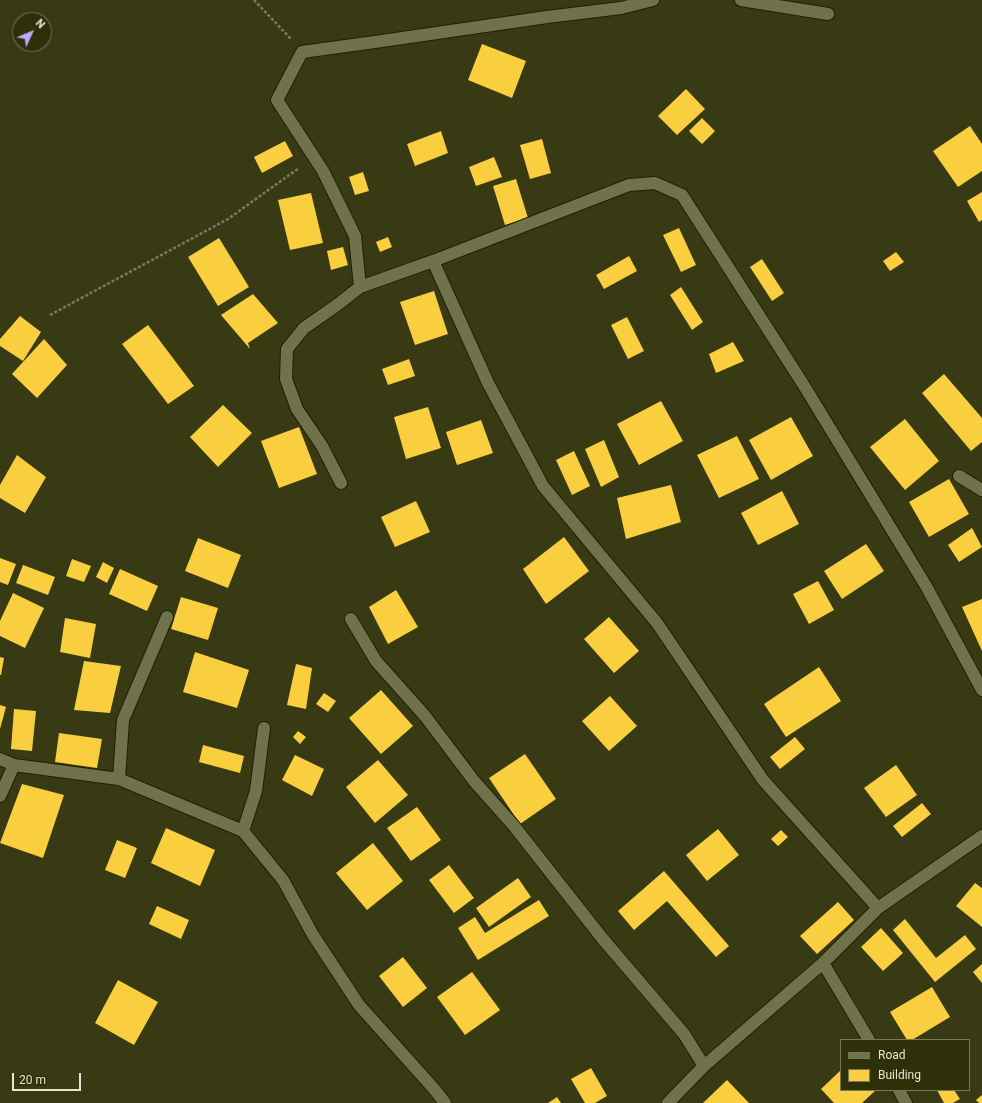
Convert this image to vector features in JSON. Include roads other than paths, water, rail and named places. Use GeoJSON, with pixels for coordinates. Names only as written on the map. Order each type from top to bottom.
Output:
{"type":"FeatureCollection","features":[{"type":"Feature","properties":{"kind":"street"},"geometry":{"type":"LineString","coordinates":[[360,287],[355,236],[315,157],[277,100],[302,52],[621,8],[653,0]]}},
{"type":"Feature","properties":{"kind":"street"},"geometry":{"type":"LineString","coordinates":[[740,0],[828,14]]}},
{"type":"Feature","properties":{"kind":"street"},"geometry":{"type":"LineString","coordinates":[[341,483],[322,446],[297,409],[286,379],[287,350],[304,328],[360,287],[433,261],[629,185],[655,183],[682,196],[803,384],[926,586],[982,690]]}},
{"type":"Feature","properties":{"kind":"street"},"geometry":{"type":"LineString","coordinates":[[433,261],[488,383],[543,486],[657,623],[763,780],[878,908]]}},
{"type":"Feature","properties":{"kind":"street"},"geometry":{"type":"LineString","coordinates":[[959,476],[982,490]]}},
{"type":"Feature","properties":{"kind":"street"},"geometry":{"type":"LineString","coordinates":[[119,779],[123,720],[167,617]]}},
{"type":"Feature","properties":{"kind":"street"},"geometry":{"type":"LineString","coordinates":[[351,619],[376,661],[425,716],[474,780],[514,826],[602,938],[684,1034],[704,1066]]}},
{"type":"Feature","properties":{"kind":"street"},"geometry":{"type":"LineString","coordinates":[[243,832],[256,791],[264,728]]}},
{"type":"Feature","properties":{"kind":"street"},"geometry":{"type":"LineString","coordinates":[[0,759],[14,765],[119,779],[243,832],[283,880],[313,935],[359,1005],[445,1103]]}},
{"type":"Feature","properties":{"kind":"street"},"geometry":{"type":"LineString","coordinates":[[0,796],[14,765]]}},
{"type":"Feature","properties":{"kind":"street"},"geometry":{"type":"LineString","coordinates":[[668,1103],[704,1066],[823,963],[878,908],[982,836]]}},
{"type":"Feature","properties":{"kind":"street"},"geometry":{"type":"LineString","coordinates":[[823,963],[868,1039]]}},
{"type":"Feature","properties":{"kind":"street"},"geometry":{"type":"LineString","coordinates":[[900,1091],[906,1103]]}}]}
